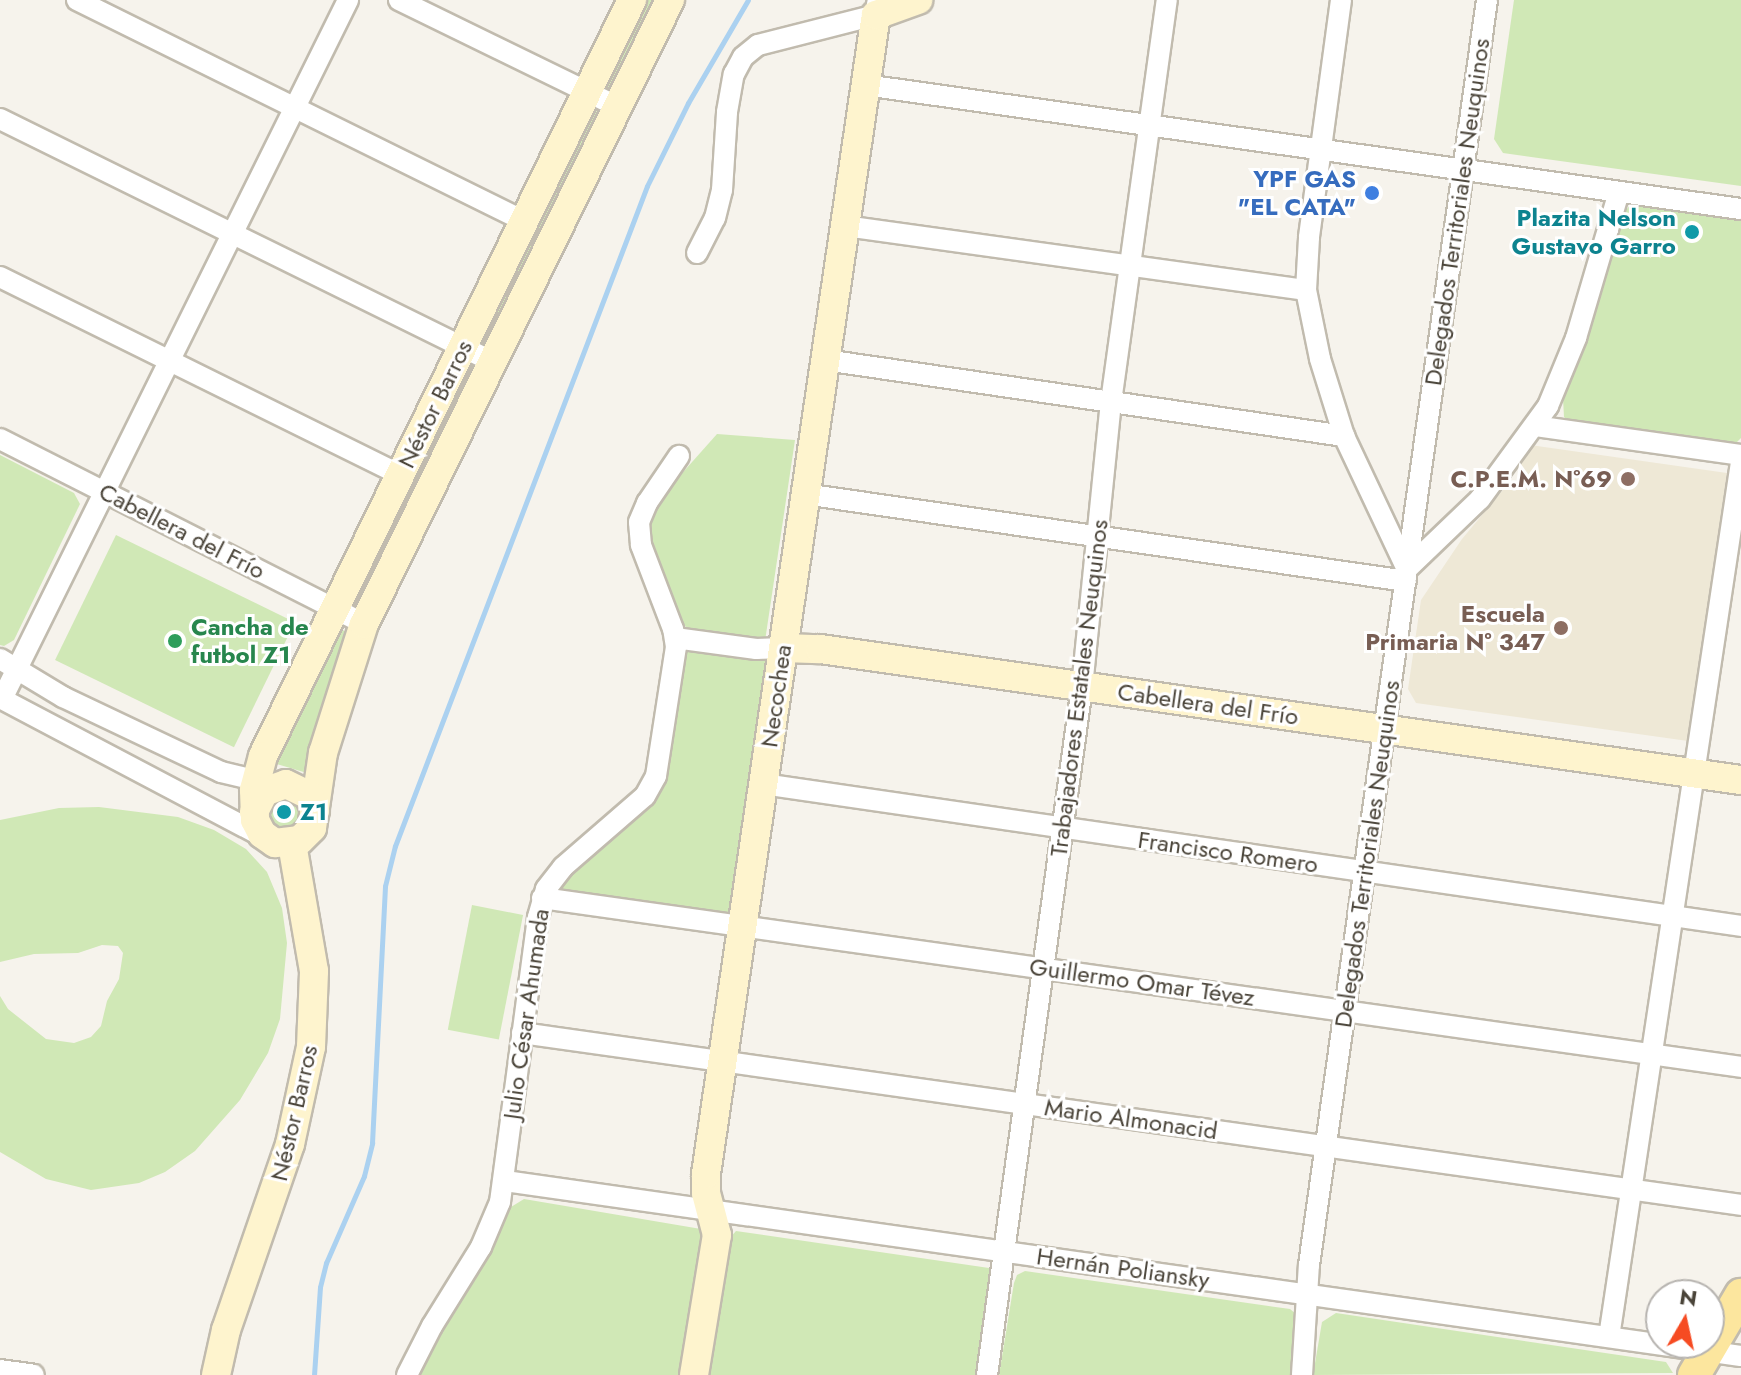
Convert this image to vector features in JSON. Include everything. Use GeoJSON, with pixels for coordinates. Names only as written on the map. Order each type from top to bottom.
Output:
{"type":"FeatureCollection","features":[{"type":"Feature","properties":{"kind":"main road"},"geometry":{"type":"LineString","coordinates":[[1702,1363],[1741,1295]]}},
{"type":"Feature","properties":{"kind":"street"},"geometry":{"type":"LineString","coordinates":[[77,0],[524,221]]}},
{"type":"Feature","properties":{"kind":"street"},"geometry":{"type":"LineString","coordinates":[[280,842],[1,698],[8,664],[104,492],[348,0]]}},
{"type":"Feature","properties":{"kind":"street"},"geometry":{"type":"LineString","coordinates":[[399,0],[618,107]]}},
{"type":"Feature","properties":{"kind":"street","name":"Néstor Barros"},"geometry":{"type":"LineString","coordinates":[[216,1375],[226,1330],[285,1164],[311,1047],[314,971],[280,842],[258,828],[254,812],[255,782],[267,747],[632,0]]}},
{"type":"Feature","properties":{"kind":"street","name":"Néstor Barros"},"geometry":{"type":"LineString","coordinates":[[280,842],[307,835],[315,811],[323,753],[364,624],[670,0]]}},
{"type":"Feature","properties":{"kind":"street"},"geometry":{"type":"LineString","coordinates":[[697,253],[715,218],[722,190],[727,112],[734,74],[743,57],[758,45],[876,7],[918,0]]}},
{"type":"Feature","properties":{"kind":"street","name":"Trabajadores Estatales Neuquinos"},"geometry":{"type":"LineString","coordinates":[[987,1375],[1007,1252],[1082,687],[1111,402],[1167,0]]}},
{"type":"Feature","properties":{"kind":"street"},"geometry":{"type":"LineString","coordinates":[[1341,0],[1320,149],[1306,290],[1320,359],[1344,436],[1406,575]]}},
{"type":"Feature","properties":{"kind":"street","name":"Delegados Territoriales Neuquinos"},"geometry":{"type":"LineString","coordinates":[[1302,1375],[1308,1294],[1326,1147],[1487,0]]}},
{"type":"Feature","properties":{"kind":"street","name":"Necochea"},"geometry":{"type":"LineString","coordinates":[[694,1375],[717,1245],[717,1226],[705,1183],[876,7]]}},
{"type":"Feature","properties":{"kind":"street"},"geometry":{"type":"LineString","coordinates":[[865,85],[1741,209]]}},
{"type":"Feature","properties":{"kind":"street"},"geometry":{"type":"LineString","coordinates":[[0,119],[493,362]]}},
{"type":"Feature","properties":{"kind":"street"},"geometry":{"type":"LineString","coordinates":[[1406,575],[1480,499],[1535,426],[1568,363],[1619,192]]}},
{"type":"Feature","properties":{"kind":"street"},"geometry":{"type":"LineString","coordinates":[[845,226],[1306,290]]}},
{"type":"Feature","properties":{"kind":"street"},"geometry":{"type":"LineString","coordinates":[[0,277],[400,475]]}},
{"type":"Feature","properties":{"kind":"street"},"geometry":{"type":"LineString","coordinates":[[825,360],[1344,436]]}},
{"type":"Feature","properties":{"kind":"street"},"geometry":{"type":"LineString","coordinates":[[1535,426],[1741,455]]}},
{"type":"Feature","properties":{"kind":"street","name":"Cabellera del Frío"},"geometry":{"type":"LineString","coordinates":[[0,439],[364,624]]}},
{"type":"Feature","properties":{"kind":"street","name":"Julio César Ahumada"},"geometry":{"type":"LineString","coordinates":[[407,1375],[425,1337],[487,1237],[505,1181],[542,898],[563,867],[650,790],[660,752],[675,638],[641,545],[638,528],[643,509],[679,456]]}},
{"type":"Feature","properties":{"kind":"street"},"geometry":{"type":"LineString","coordinates":[[1609,1337],[1741,462]]}},
{"type":"Feature","properties":{"kind":"street"},"geometry":{"type":"LineString","coordinates":[[804,494],[1097,537],[1406,575]]}},
{"type":"Feature","properties":{"kind":"street","name":"Cabellera del Frío"},"geometry":{"type":"LineString","coordinates":[[675,638],[756,649],[820,649],[1741,780]]}},
{"type":"Feature","properties":{"kind":"street"},"geometry":{"type":"LineString","coordinates":[[8,664],[63,697],[221,772],[255,782],[286,784],[309,795],[315,811]]}},
{"type":"Feature","properties":{"kind":"street"},"geometry":{"type":"LineString","coordinates":[[254,812],[264,792],[286,784]]}},
{"type":"Feature","properties":{"kind":"street","name":"Francisco Romero"},"geometry":{"type":"LineString","coordinates":[[763,784],[1741,926]]}},
{"type":"Feature","properties":{"kind":"street","name":"Guillermo Omar Tévez"},"geometry":{"type":"LineString","coordinates":[[542,898],[1741,1067]]}},
{"type":"Feature","properties":{"kind":"street","name":"Mario Almonacid"},"geometry":{"type":"LineString","coordinates":[[522,1033],[1741,1205]]}},
{"type":"Feature","properties":{"kind":"street","name":"Hernán Poliansky"},"geometry":{"type":"LineString","coordinates":[[505,1181],[1609,1337],[1702,1363],[1741,1356]]}},
{"type":"Feature","properties":{"kind":"street"},"geometry":{"type":"LineString","coordinates":[[0,1370],[34,1375]]}},
{"type":"Feature","properties":{"kind":"shaded area","name":"Escuela Primaria N° 347"},"geometry":{"type":"Polygon","coordinates":[[[1530,445],[1727,473],[1688,741],[1416,703],[1408,689],[1421,600],[1462,539],[1508,484],[1517,485],[1522,451],[1530,445]]]}},
{"type":"Feature","properties":{"kind":"green space"},"geometry":{"type":"Polygon","coordinates":[[[644,0],[658,0],[612,89],[608,88],[605,83],[644,0]]]}},
{"type":"Feature","properties":{"kind":"green space"},"geometry":{"type":"Polygon","coordinates":[[[1514,0],[1741,0],[1741,186],[1503,153],[1494,139],[1514,0]]]}},
{"type":"Feature","properties":{"kind":"green space"},"geometry":{"type":"Polygon","coordinates":[[[599,111],[601,115],[490,343],[485,344],[481,340],[591,112],[599,111]]]}},
{"type":"Feature","properties":{"kind":"green space"},"geometry":{"type":"Polygon","coordinates":[[[1632,203],[1741,216],[1741,438],[1736,443],[1568,421],[1564,417],[1563,398],[1619,218],[1632,203]]]}},
{"type":"Feature","properties":{"kind":"green space"},"geometry":{"type":"Polygon","coordinates":[[[468,367],[475,372],[365,596],[361,597],[356,591],[468,367]]]}},
{"type":"Feature","properties":{"kind":"green space"},"geometry":{"type":"Polygon","coordinates":[[[717,434],[795,440],[765,641],[692,631],[682,624],[671,604],[650,540],[651,518],[660,498],[717,434]]]}},
{"type":"Feature","properties":{"kind":"green space"},"geometry":{"type":"Polygon","coordinates":[[[0,455],[74,493],[80,504],[14,640],[4,646],[0,645],[0,455]]]}},
{"type":"Feature","properties":{"kind":"green space","name":"Cancha de futbol Z1"},"geometry":{"type":"Polygon","coordinates":[[[116,535],[295,622],[234,747],[55,660],[116,535]]]}},
{"type":"Feature","properties":{"kind":"green space"},"geometry":{"type":"Polygon","coordinates":[[[340,628],[347,633],[307,773],[270,762],[340,628]]]}},
{"type":"Feature","properties":{"kind":"green space"},"geometry":{"type":"Polygon","coordinates":[[[681,646],[771,659],[732,919],[561,894],[556,882],[660,791],[681,646]]]}},
{"type":"Feature","properties":{"kind":"green space"},"geometry":{"type":"Polygon","coordinates":[[[268,799],[301,799],[302,826],[270,831],[264,805],[268,799]]]}},
{"type":"Feature","properties":{"kind":"green space"},"geometry":{"type":"Polygon","coordinates":[[[99,807],[178,817],[214,830],[246,849],[267,872],[282,908],[287,943],[280,1019],[268,1053],[240,1100],[195,1151],[165,1172],[139,1183],[91,1190],[46,1179],[0,1152],[0,996],[8,1009],[46,1039],[74,1043],[91,1037],[101,1026],[107,1001],[119,979],[123,953],[118,946],[102,945],[78,953],[34,954],[0,962],[0,820],[59,808],[99,807]]]}},
{"type":"Feature","properties":{"kind":"green space"},"geometry":{"type":"Polygon","coordinates":[[[472,905],[523,915],[499,1040],[448,1030],[472,905]]]}},
{"type":"Feature","properties":{"kind":"green space"},"geometry":{"type":"Polygon","coordinates":[[[524,1199],[701,1229],[704,1233],[685,1375],[420,1375],[437,1339],[485,1263],[511,1207],[524,1199]]]}},
{"type":"Feature","properties":{"kind":"green space"},"geometry":{"type":"Polygon","coordinates":[[[736,1231],[989,1268],[991,1278],[975,1375],[707,1375],[728,1240],[736,1231]]]}},
{"type":"Feature","properties":{"kind":"green space"},"geometry":{"type":"Polygon","coordinates":[[[1025,1271],[1290,1309],[1296,1314],[1298,1325],[1290,1375],[999,1375],[1014,1283],[1017,1275],[1025,1271]]]}},
{"type":"Feature","properties":{"kind":"green space"},"geometry":{"type":"Polygon","coordinates":[[[1336,1313],[1666,1362],[1673,1373],[1313,1375],[1322,1322],[1336,1313]]]}},
{"type":"Feature","properties":{"kind":"waterway"},"geometry":{"type":"LineString","coordinates":[[314,1375],[320,1287],[326,1263],[364,1176],[372,1143],[385,886],[395,846],[647,186],[688,103],[748,0]]}},
{"type":"Feature","properties":{"kind":"place","name":"YPF GAS \"EL CATA\""},"geometry":{"type":"Point","coordinates":[1372,193]}},
{"type":"Feature","properties":{"kind":"place","name":"Plazita Nelson Gustavo Garro"},"geometry":{"type":"Point","coordinates":[1692,232]}},
{"type":"Feature","properties":{"kind":"place","name":"C.P.E.M. Nº69"},"geometry":{"type":"Point","coordinates":[1628,479]}},
{"type":"Feature","properties":{"kind":"place","name":"Escuela Primaria N° 347"},"geometry":{"type":"Point","coordinates":[1561,628]}},
{"type":"Feature","properties":{"kind":"place","name":"Cancha de futbol Z1"},"geometry":{"type":"Point","coordinates":[175,641]}},
{"type":"Feature","properties":{"kind":"place","name":"Z1"},"geometry":{"type":"Point","coordinates":[284,812]}}]}
